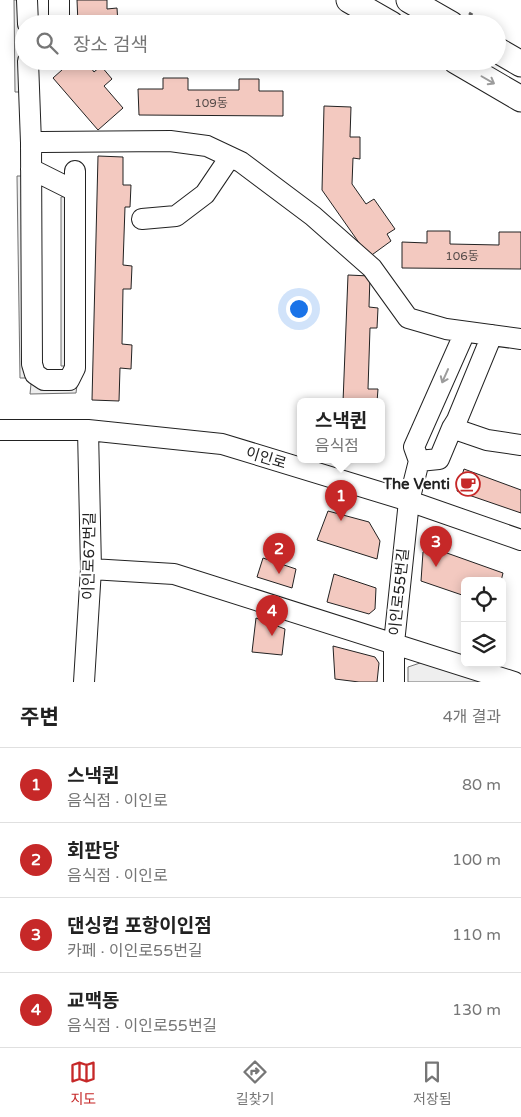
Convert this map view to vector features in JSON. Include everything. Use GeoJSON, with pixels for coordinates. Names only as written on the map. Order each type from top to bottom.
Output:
{"type":"FeatureCollection","features":[{"type":"Feature","properties":{"kind":"main road"},"geometry":{"type":"LineString","coordinates":[[349,0],[375,15]]}},
{"type":"Feature","properties":{"kind":"main road"},"geometry":{"type":"LineString","coordinates":[[409,0],[435,15]]}},
{"type":"Feature","properties":{"kind":"main road"},"geometry":{"type":"LineString","coordinates":[[506,55],[521,64]]}},
{"type":"Feature","properties":{"kind":"main road"},"geometry":{"type":"LineString","coordinates":[[471,70],[521,99]]}},
{"type":"Feature","properties":{"kind":"street"},"geometry":{"type":"LineString","coordinates":[[28,0],[28,15]]}},
{"type":"Feature","properties":{"kind":"street"},"geometry":{"type":"LineString","coordinates":[[59,0],[59,15]]}},
{"type":"Feature","properties":{"kind":"street"},"geometry":{"type":"LineString","coordinates":[[28,70],[31,143],[31,169],[32,364],[35,374],[44,380],[70,380],[75,368],[75,181],[31,169]]}},
{"type":"Feature","properties":{"kind":"street"},"geometry":{"type":"LineString","coordinates":[[31,143],[170,141],[207,146],[241,162],[313,216],[372,268],[408,318],[446,329],[521,339]]}},
{"type":"Feature","properties":{"kind":"street"},"geometry":{"type":"LineString","coordinates":[[142,218],[176,216],[205,194],[230,157]]}},
{"type":"Feature","properties":{"kind":"street","name":"이인로55번길"},"geometry":{"type":"LineString","coordinates":[[394,682],[394,643],[409,502],[419,461],[414,447],[465,332]]}},
{"type":"Feature","properties":{"kind":"street"},"geometry":{"type":"LineString","coordinates":[[419,461],[438,459],[492,335]]}},
{"type":"Feature","properties":{"kind":"street"},"geometry":{"type":"LineString","coordinates":[[454,424],[489,432],[521,436]]}},
{"type":"Feature","properties":{"kind":"street"},"geometry":{"type":"LineString","coordinates":[[454,424],[487,440],[521,445]]}},
{"type":"Feature","properties":{"kind":"street","name":"이인로"},"geometry":{"type":"LineString","coordinates":[[0,430],[88,430],[222,444],[409,502],[521,540]]}},
{"type":"Feature","properties":{"kind":"street","name":"이인로67번길"},"geometry":{"type":"LineString","coordinates":[[84,682],[91,569],[88,430]]}},
{"type":"Feature","properties":{"kind":"street"},"geometry":{"type":"LineString","coordinates":[[91,569],[174,574],[514,682]]}},
{"type":"Feature","properties":{"kind":"shaded area"},"geometry":{"type":"Polygon","coordinates":[[[14,0],[25,0],[25,15],[15,15],[15,70],[25,70],[26,92],[15,92],[14,0]]]}},
{"type":"Feature","properties":{"kind":"shaded area"},"geometry":{"type":"Polygon","coordinates":[[[17,176],[28,176],[30,378],[20,378],[17,176]]]}},
{"type":"Feature","properties":{"kind":"shaded area"},"geometry":{"type":"Polygon","coordinates":[[[71,196],[71,366],[61,366],[61,197],[71,196]]]}},
{"type":"Feature","properties":{"kind":"shaded area"},"geometry":{"type":"Polygon","coordinates":[[[31,384],[77,385],[76,393],[30,394],[31,384]]]}},
{"type":"Feature","properties":{"kind":"shaded area"},"geometry":{"type":"Polygon","coordinates":[[[426,661],[491,682],[408,682],[408,667],[426,661]]]}},
{"type":"Feature","properties":{"kind":"building"},"geometry":{"type":"Polygon","coordinates":[[[77,0],[107,0],[107,9],[117,8],[117,15],[78,15],[77,0]]]}},
{"type":"Feature","properties":{"kind":"building"},"geometry":{"type":"Polygon","coordinates":[[[62,70],[93,70],[94,72],[96,70],[104,70],[112,79],[104,86],[123,108],[98,130],[53,78],[62,70]]]}},
{"type":"Feature","properties":{"kind":"building"},"geometry":{"type":"Polygon","coordinates":[[[163,78],[188,78],[188,90],[239,90],[239,79],[259,79],[259,91],[283,91],[283,116],[139,115],[138,89],[163,89],[163,78]]]}},
{"type":"Feature","properties":{"kind":"building"},"geometry":{"type":"Polygon","coordinates":[[[324,106],[351,107],[350,137],[360,137],[360,159],[353,158],[352,184],[366,204],[374,199],[395,229],[387,234],[391,241],[369,257],[322,190],[324,106]]]}},
{"type":"Feature","properties":{"kind":"building"},"geometry":{"type":"Polygon","coordinates":[[[98,156],[123,157],[123,185],[131,185],[130,207],[125,207],[123,265],[132,266],[131,289],[123,289],[122,344],[132,345],[131,369],[120,368],[119,401],[92,400],[98,156]]]}},
{"type":"Feature","properties":{"kind":"building"},"geometry":{"type":"Polygon","coordinates":[[[427,231],[450,231],[450,244],[499,245],[499,232],[521,232],[521,269],[402,268],[402,242],[427,243],[427,231]]]}},
{"type":"Feature","properties":{"kind":"building"},"geometry":{"type":"Polygon","coordinates":[[[348,275],[370,276],[369,307],[378,308],[377,328],[370,328],[368,389],[378,389],[377,398],[343,398],[348,275]]]}},
{"type":"Feature","properties":{"kind":"building"},"geometry":{"type":"Polygon","coordinates":[[[464,469],[521,490],[521,513],[457,491],[464,469]]]}},
{"type":"Feature","properties":{"kind":"building"},"geometry":{"type":"Polygon","coordinates":[[[328,511],[369,522],[380,541],[377,559],[317,540],[328,511]]]}},
{"type":"Feature","properties":{"kind":"building"},"geometry":{"type":"Polygon","coordinates":[[[430,547],[503,573],[502,577],[461,577],[461,595],[421,581],[423,552],[430,547]]]}},
{"type":"Feature","properties":{"kind":"building"},"geometry":{"type":"Polygon","coordinates":[[[263,558],[296,569],[292,588],[257,577],[263,558]]]}},
{"type":"Feature","properties":{"kind":"building"},"geometry":{"type":"Polygon","coordinates":[[[334,574],[376,588],[375,609],[369,614],[327,602],[334,574]]]}},
{"type":"Feature","properties":{"kind":"building"},"geometry":{"type":"Polygon","coordinates":[[[256,618],[285,629],[282,655],[252,652],[256,618]]]}},
{"type":"Feature","properties":{"kind":"building"},"geometry":{"type":"Polygon","coordinates":[[[333,646],[375,657],[379,663],[377,682],[335,679],[333,646]]]}},
{"type":"Feature","properties":{"kind":"place","name":"The Venti"},"geometry":{"type":"Point","coordinates":[468,484]}},
{"type":"Feature","properties":{"kind":"place","name":"스낵퀸"},"geometry":{"type":"Point","coordinates":[341,521]}},
{"type":"Feature","properties":{"kind":"place","name":"댄싱컵 포항이인점"},"geometry":{"type":"Point","coordinates":[436,567]}},
{"type":"Feature","properties":{"kind":"place","name":"회판당"},"geometry":{"type":"Point","coordinates":[279,574]}},
{"type":"Feature","properties":{"kind":"place","name":"교맥동"},"geometry":{"type":"Point","coordinates":[272,636]}}]}
